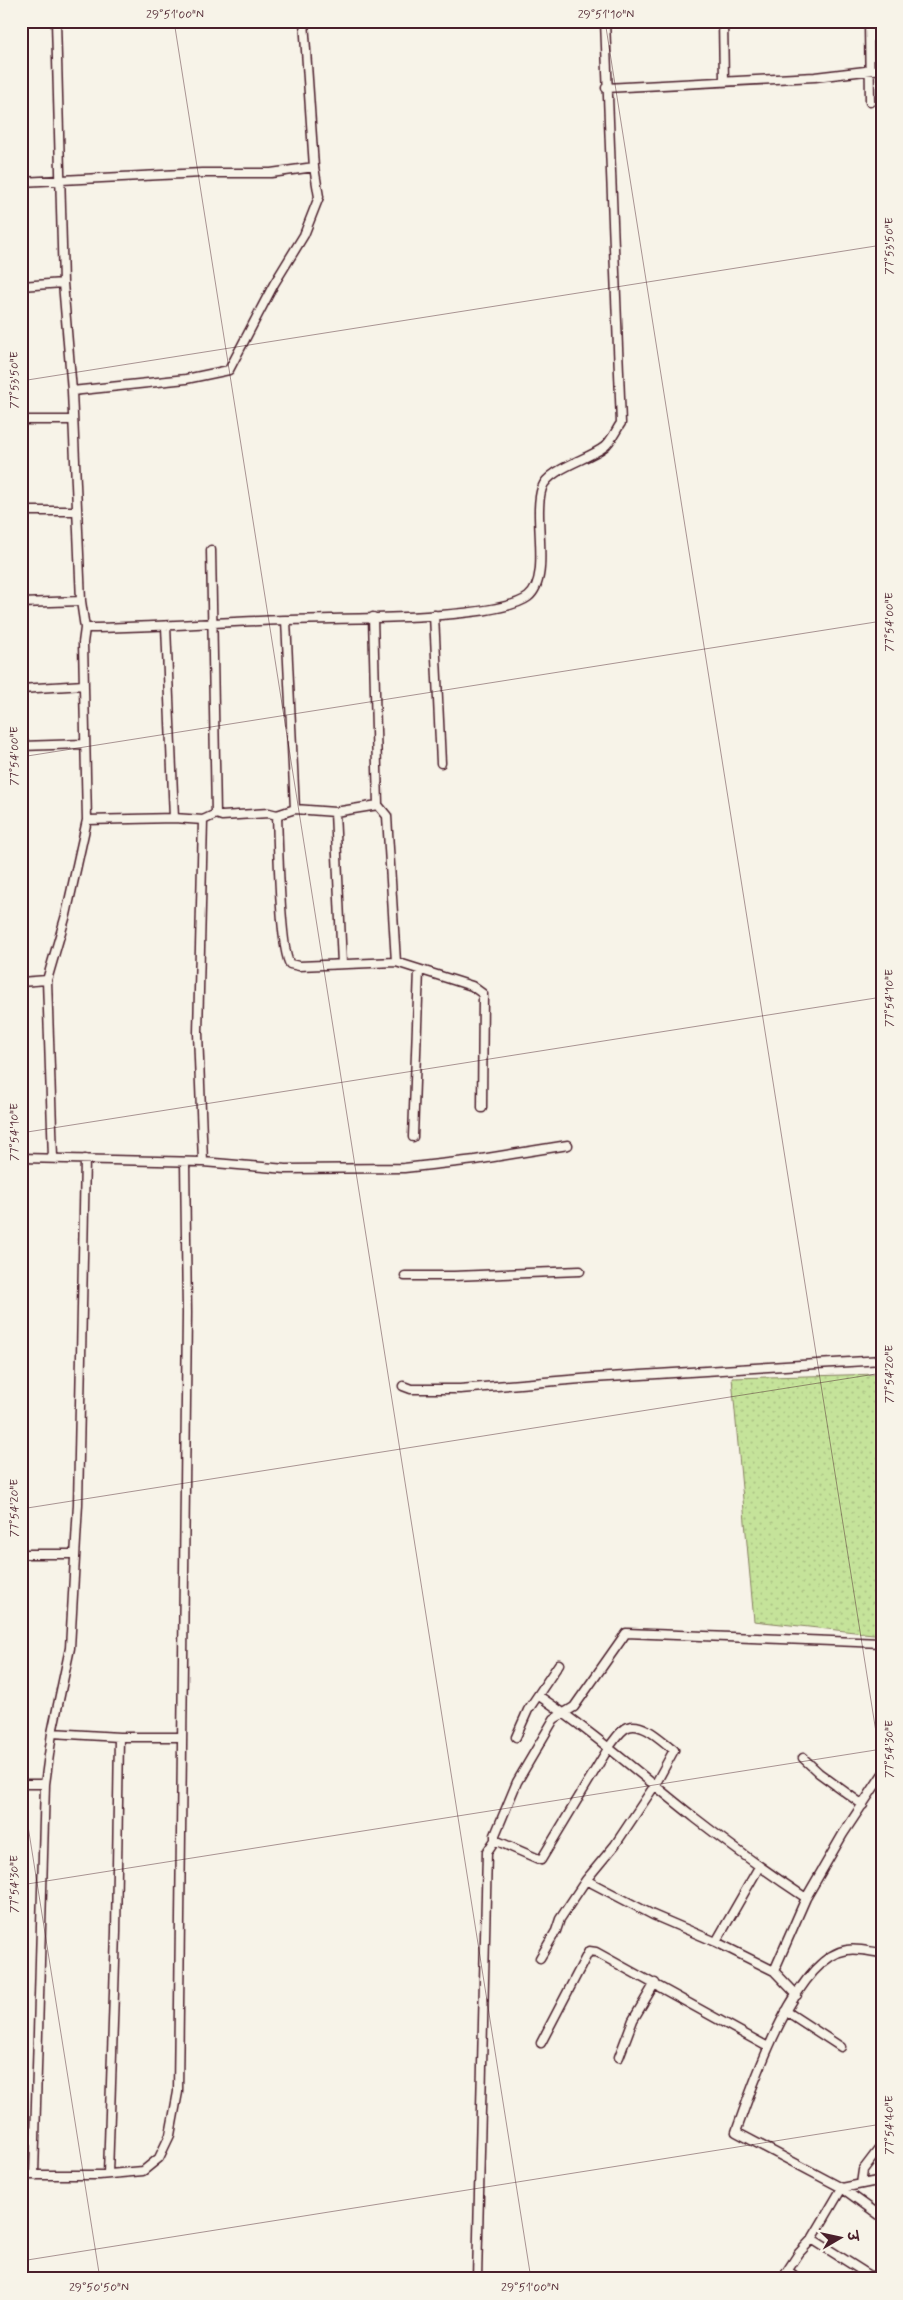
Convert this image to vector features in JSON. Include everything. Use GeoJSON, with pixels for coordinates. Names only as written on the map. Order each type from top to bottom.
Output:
{"type":"FeatureCollection","features":[{"type":"Feature","properties":{"kind":"street"},"geometry":{"type":"LineString","coordinates":[[52,1158],[47,980],[66,915],[87,820],[87,767],[84,744],[83,642],[85,628],[81,601],[72,391],[63,283],[56,21]]}},
{"type":"Feature","properties":{"kind":"street"},"geometry":{"type":"LineString","coordinates":[[72,391],[186,379],[230,370],[274,284],[304,235],[319,197],[314,167],[304,21]]}},
{"type":"Feature","properties":{"kind":"street"},"geometry":{"type":"LineString","coordinates":[[85,628],[434,615],[498,608],[526,598],[536,590],[540,577],[538,504],[542,486],[554,474],[605,446],[621,423],[604,21]]}},
{"type":"Feature","properties":{"kind":"street"},"geometry":{"type":"LineString","coordinates":[[723,21],[724,81]]}},
{"type":"Feature","properties":{"kind":"street"},"geometry":{"type":"LineString","coordinates":[[869,21],[870,102]]}},
{"type":"Feature","properties":{"kind":"street"},"geometry":{"type":"LineString","coordinates":[[606,88],[815,77],[882,69]]}},
{"type":"Feature","properties":{"kind":"street"},"geometry":{"type":"LineString","coordinates":[[21,182],[61,178],[202,173],[271,173],[314,167]]}},
{"type":"Feature","properties":{"kind":"street"},"geometry":{"type":"LineString","coordinates":[[21,286],[63,283]]}},
{"type":"Feature","properties":{"kind":"street"},"geometry":{"type":"LineString","coordinates":[[21,420],[73,420]]}},
{"type":"Feature","properties":{"kind":"street"},"geometry":{"type":"LineString","coordinates":[[21,511],[76,511]]}},
{"type":"Feature","properties":{"kind":"street"},"geometry":{"type":"LineString","coordinates":[[211,550],[216,814]]}},
{"type":"Feature","properties":{"kind":"street"},"geometry":{"type":"LineString","coordinates":[[21,603],[81,601]]}},
{"type":"Feature","properties":{"kind":"street"},"geometry":{"type":"LineString","coordinates":[[434,615],[440,763]]}},
{"type":"Feature","properties":{"kind":"street"},"geometry":{"type":"LineString","coordinates":[[372,617],[378,805],[387,816],[396,962]]}},
{"type":"Feature","properties":{"kind":"street"},"geometry":{"type":"LineString","coordinates":[[286,620],[294,808]]}},
{"type":"Feature","properties":{"kind":"street"},"geometry":{"type":"LineString","coordinates":[[166,626],[174,818]]}},
{"type":"Feature","properties":{"kind":"street"},"geometry":{"type":"LineString","coordinates":[[21,690],[84,685]]}},
{"type":"Feature","properties":{"kind":"street"},"geometry":{"type":"LineString","coordinates":[[21,746],[84,744]]}},
{"type":"Feature","properties":{"kind":"street"},"geometry":{"type":"LineString","coordinates":[[87,820],[174,818],[203,820],[216,814],[222,816],[269,813],[277,815],[294,808],[335,812],[378,805]]}},
{"type":"Feature","properties":{"kind":"street"},"geometry":{"type":"LineString","coordinates":[[335,812],[342,964]]}},
{"type":"Feature","properties":{"kind":"street"},"geometry":{"type":"LineString","coordinates":[[277,815],[287,960],[290,964],[299,966],[396,962],[472,986],[483,994],[482,1108]]}},
{"type":"Feature","properties":{"kind":"street"},"geometry":{"type":"LineString","coordinates":[[203,820],[198,1033],[203,1162]]}},
{"type":"Feature","properties":{"kind":"street"},"geometry":{"type":"LineString","coordinates":[[413,1137],[419,970]]}},
{"type":"Feature","properties":{"kind":"street"},"geometry":{"type":"LineString","coordinates":[[21,982],[47,980]]}},
{"type":"Feature","properties":{"kind":"street"},"geometry":{"type":"LineString","coordinates":[[21,1158],[203,1162],[286,1168],[404,1168],[475,1160],[568,1145]]}},
{"type":"Feature","properties":{"kind":"street"},"geometry":{"type":"LineString","coordinates":[[34,2175],[46,1784],[52,1733],[70,1648],[78,1494],[84,1159]]}},
{"type":"Feature","properties":{"kind":"street"},"geometry":{"type":"LineString","coordinates":[[21,2175],[108,2174],[143,2171],[159,2158],[170,2135],[178,2092],[187,1314],[185,1162]]}},
{"type":"Feature","properties":{"kind":"street"},"geometry":{"type":"LineString","coordinates":[[405,1276],[580,1271]]}},
{"type":"Feature","properties":{"kind":"street"},"geometry":{"type":"LineString","coordinates":[[402,1386],[411,1389],[460,1389],[593,1378],[882,1360]]}},
{"type":"Feature","properties":{"kind":"street"},"geometry":{"type":"LineString","coordinates":[[21,1554],[75,1554]]}},
{"type":"Feature","properties":{"kind":"street"},"geometry":{"type":"LineString","coordinates":[[477,2279],[486,1852],[495,1840],[495,1834],[517,1782],[554,1719],[574,1706],[626,1633],[882,1643]]}},
{"type":"Feature","properties":{"kind":"street"},"geometry":{"type":"LineString","coordinates":[[516,1737],[528,1710],[539,1696],[558,1664]]}},
{"type":"Feature","properties":{"kind":"street"},"geometry":{"type":"LineString","coordinates":[[539,1696],[564,1712],[655,1784],[693,1817],[759,1867],[806,1898]]}},
{"type":"Feature","properties":{"kind":"street"},"geometry":{"type":"LineString","coordinates":[[495,1840],[540,1860],[609,1748],[623,1731],[635,1726],[644,1729],[674,1750],[655,1784],[615,1845],[586,1880],[560,1918],[556,1931],[540,1958]]}},
{"type":"Feature","properties":{"kind":"street"},"geometry":{"type":"LineString","coordinates":[[52,1733],[119,1737],[181,1737]]}},
{"type":"Feature","properties":{"kind":"street"},"geometry":{"type":"LineString","coordinates":[[108,2174],[116,1922],[119,1737]]}},
{"type":"Feature","properties":{"kind":"street"},"geometry":{"type":"LineString","coordinates":[[803,1758],[819,1773],[862,1804]]}},
{"type":"Feature","properties":{"kind":"street"},"geometry":{"type":"LineString","coordinates":[[774,1971],[806,1898],[843,1834],[882,1775]]}},
{"type":"Feature","properties":{"kind":"street"},"geometry":{"type":"LineString","coordinates":[[21,1784],[46,1784]]}},
{"type":"Feature","properties":{"kind":"street"},"geometry":{"type":"LineString","coordinates":[[716,1942],[759,1867]]}},
{"type":"Feature","properties":{"kind":"street"},"geometry":{"type":"LineString","coordinates":[[586,1880],[652,1916],[716,1942],[774,1971],[797,1995]]}},
{"type":"Feature","properties":{"kind":"street"},"geometry":{"type":"LineString","coordinates":[[882,1953],[847,1950],[822,1961],[786,2011],[768,2047],[736,2132],[842,2188],[882,2217]]}},
{"type":"Feature","properties":{"kind":"street"},"geometry":{"type":"LineString","coordinates":[[541,2043],[589,1951],[596,1952],[655,1983],[768,2047]]}},
{"type":"Feature","properties":{"kind":"street"},"geometry":{"type":"LineString","coordinates":[[618,2057],[633,2020],[655,1983]]}},
{"type":"Feature","properties":{"kind":"street"},"geometry":{"type":"LineString","coordinates":[[786,2011],[841,2048]]}},
{"type":"Feature","properties":{"kind":"street"},"geometry":{"type":"LineString","coordinates":[[861,2184],[863,2170],[882,2145]]}},
{"type":"Feature","properties":{"kind":"street"},"geometry":{"type":"LineString","coordinates":[[782,2279],[798,2253],[812,2239],[842,2188],[882,2180]]}},
{"type":"Feature","properties":{"kind":"street"},"geometry":{"type":"LineString","coordinates":[[812,2239],[875,2279]]}},
{"type":"Feature","properties":{"kind":"street"},"geometry":{"type":"LineString","coordinates":[[788,2271],[799,2279]]}},
{"type":"Feature","properties":{"kind":"green space"},"geometry":{"type":"Polygon","coordinates":[[[882,1374],[882,1635],[754,1621],[732,1378],[882,1374]]]}}]}
